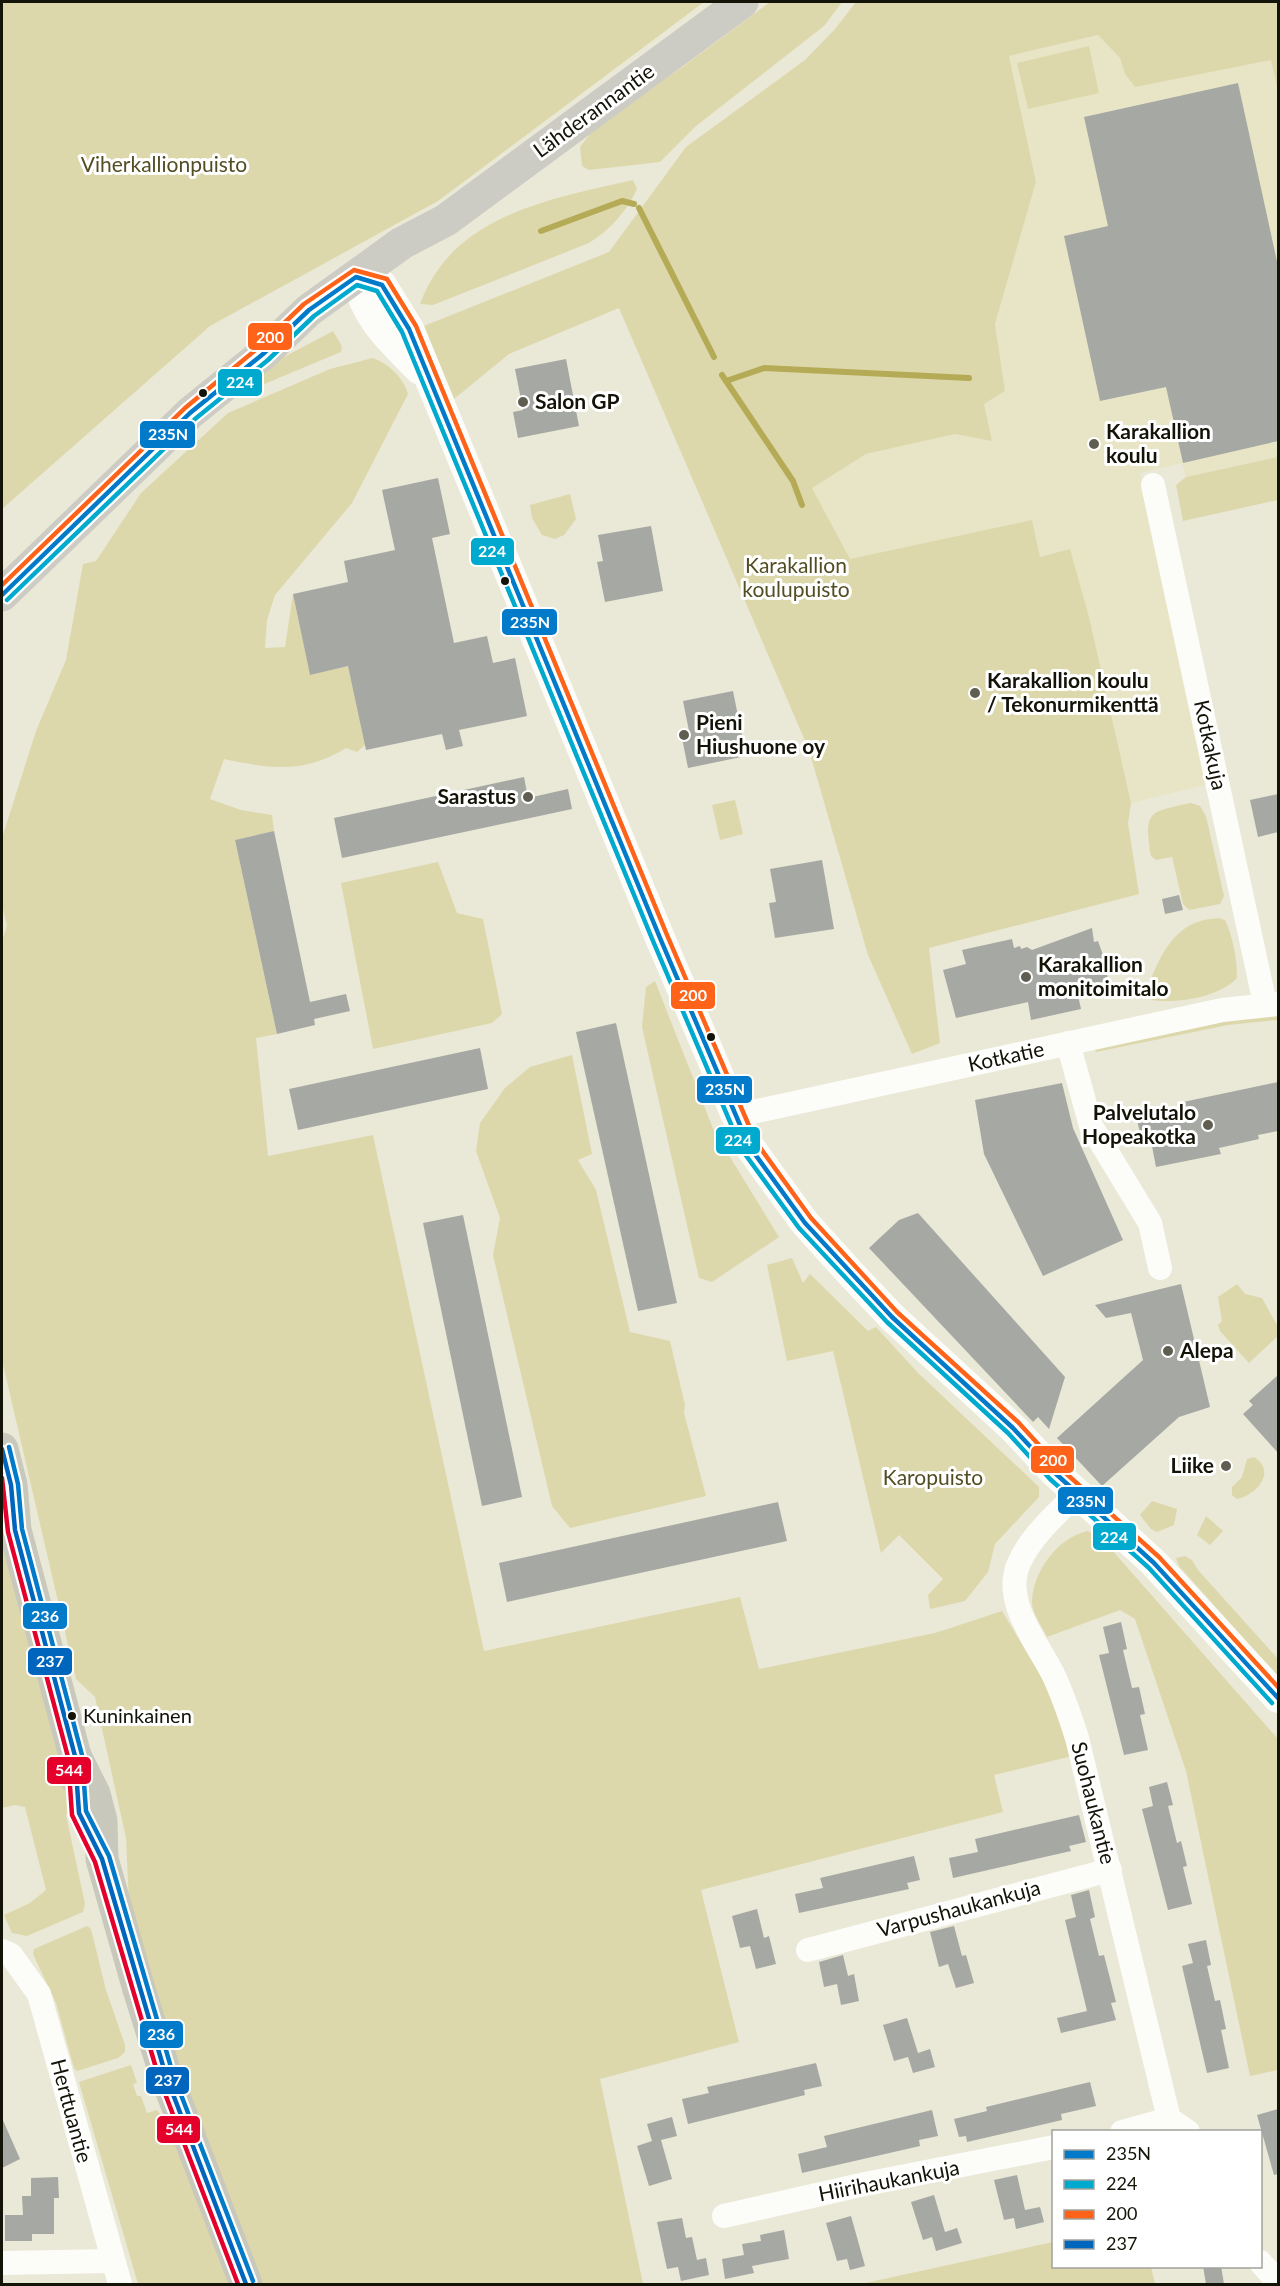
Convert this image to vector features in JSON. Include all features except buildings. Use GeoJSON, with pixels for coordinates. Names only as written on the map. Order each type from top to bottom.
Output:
{"type":"FeatureCollection","features":[{"type":"Feature","properties":{"kind":"main road","name":"Lähderannantie"},"geometry":{"type":"LineString","coordinates":[[2,595],[190,413],[262,354],[319,329],[366,287],[420,254],[447,220],[742,2]]}},
{"type":"Feature","properties":{"kind":"main road"},"geometry":{"type":"LineString","coordinates":[[2,1449],[11,1485],[8,1517],[75,1756],[79,1814],[102,1859],[166,2076],[246,2284]]}},
{"type":"Feature","properties":{"kind":"street"},"geometry":{"type":"LineString","coordinates":[[366,287],[409,329],[748,1146],[805,1223],[892,1317],[1013,1428],[1078,1493],[1154,1563],[1278,1698]]}},
{"type":"Feature","properties":{"kind":"street","name":"Kotkakuja"},"geometry":{"type":"LineString","coordinates":[[1153,485],[1272,1004]]}},
{"type":"Feature","properties":{"kind":"street","name":"Kotkatie"},"geometry":{"type":"LineString","coordinates":[[734,1116],[1222,1010],[1272,1004]]}},
{"type":"Feature","properties":{"kind":"street"},"geometry":{"type":"LineString","coordinates":[[1068,1043],[1091,1126],[1150,1223],[1160,1268]]}},
{"type":"Feature","properties":{"kind":"street","name":"Suohaukantie"},"geometry":{"type":"LineString","coordinates":[[1078,1493],[1055,1514],[1030,1545],[1018,1564],[1014,1587],[1018,1608],[1027,1628],[1067,1703],[1179,2125]]}},
{"type":"Feature","properties":{"kind":"street","name":"Varpushaukankuja"},"geometry":{"type":"LineString","coordinates":[[808,1950],[1110,1870]]}},
{"type":"Feature","properties":{"kind":"street","name":"Herttuantie"},"geometry":{"type":"LineString","coordinates":[[2,1951],[12,1955],[39,1994],[120,2284]]}},
{"type":"Feature","properties":{"kind":"street"},"geometry":{"type":"LineString","coordinates":[[1138,2130],[1179,2125]]}},
{"type":"Feature","properties":{"kind":"street","name":"Hiirihaukankuja"},"geometry":{"type":"LineString","coordinates":[[724,2216],[865,2184],[1052,2147]]}},
{"type":"Feature","properties":{"kind":"street"},"geometry":{"type":"LineString","coordinates":[[2,2263],[112,2261]]}},
{"type":"Feature","properties":{"kind":"street"},"geometry":{"type":"LineString","coordinates":[[1262,2264],[1278,2282]]}},
{"type":"Feature","properties":{"kind":"shaded area","name":"Karakallion koulu"},"geometry":{"type":"Polygon","coordinates":[[[1098,35],[1271,60],[1278,91],[1278,457],[1186,477],[1182,463],[1140,473],[1209,784],[1131,803],[1128,823],[918,866],[812,488],[866,454],[955,434],[984,403],[1005,391],[995,324],[1036,182],[1009,56],[1098,35]]]}},
{"type":"Feature","properties":{"kind":"green space","name":"Viherkallionpuisto"},"geometry":{"type":"Polygon","coordinates":[[[2,2],[704,2],[438,201],[210,326],[2,509],[2,2]]]}},
{"type":"Feature","properties":{"kind":"green space"},"geometry":{"type":"Polygon","coordinates":[[[770,2],[842,2],[824,26],[696,126],[660,162],[589,170],[582,166],[580,147],[603,117],[677,71],[770,2]]]}},
{"type":"Feature","properties":{"kind":"green space","name":"Karakallion koulupuisto"},"geometry":{"type":"Polygon","coordinates":[[[856,2],[1278,2],[1278,91],[1271,60],[1135,87],[1125,74],[1120,58],[1098,35],[1009,56],[1036,182],[995,324],[1005,391],[984,404],[992,441],[955,434],[866,454],[812,488],[850,559],[1032,520],[1040,557],[1070,549],[1089,617],[1131,803],[1128,823],[1139,894],[929,948],[940,1043],[912,1054],[868,955],[809,750],[619,308],[509,354],[454,399],[424,326],[609,252],[686,147],[805,60],[835,29],[856,2]]]}},
{"type":"Feature","properties":{"kind":"green space"},"geometry":{"type":"Polygon","coordinates":[[[1089,46],[1099,93],[1028,109],[1017,63],[1089,46]]]}},
{"type":"Feature","properties":{"kind":"green space"},"geometry":{"type":"Polygon","coordinates":[[[633,180],[637,189],[628,205],[611,226],[589,243],[433,305],[420,304],[435,274],[456,249],[480,230],[508,215],[538,204],[633,180]]]}},
{"type":"Feature","properties":{"kind":"green space"},"geometry":{"type":"Polygon","coordinates":[[[333,331],[342,346],[341,352],[262,385],[244,389],[242,386],[284,357],[333,331]]]}},
{"type":"Feature","properties":{"kind":"green space"},"geometry":{"type":"Polygon","coordinates":[[[373,358],[395,372],[403,382],[408,394],[352,503],[275,595],[267,620],[265,648],[285,647],[293,594],[310,674],[348,666],[372,739],[357,752],[346,748],[316,762],[301,766],[272,767],[224,759],[210,799],[241,810],[272,815],[274,831],[235,840],[277,1034],[256,1038],[268,1156],[373,1135],[484,1651],[740,1597],[759,1669],[935,1633],[1002,1611],[1062,1711],[1072,1756],[994,1775],[1003,1812],[701,1890],[739,2042],[600,2079],[643,2284],[260,2284],[195,2122],[129,1902],[126,1838],[95,1697],[76,1679],[2,1360],[2,941],[7,926],[2,905],[2,838],[36,731],[66,660],[83,564],[96,561],[141,493],[228,413],[330,369],[373,358]]]}},
{"type":"Feature","properties":{"kind":"green space"},"geometry":{"type":"Polygon","coordinates":[[[1278,457],[1278,500],[1183,521],[1176,485],[1186,477],[1278,457]]]}},
{"type":"Feature","properties":{"kind":"green space"},"geometry":{"type":"Polygon","coordinates":[[[570,494],[576,519],[564,535],[555,539],[542,535],[532,518],[530,505],[570,494]]]}},
{"type":"Feature","properties":{"kind":"green space"},"geometry":{"type":"Polygon","coordinates":[[[735,800],[743,834],[720,840],[712,805],[735,800]]]}},
{"type":"Feature","properties":{"kind":"green space"},"geometry":{"type":"Polygon","coordinates":[[[1191,803],[1200,806],[1206,816],[1224,896],[1220,904],[1189,910],[1183,904],[1172,857],[1156,860],[1151,856],[1148,830],[1152,816],[1158,812],[1191,803]]]}},
{"type":"Feature","properties":{"kind":"green space"},"geometry":{"type":"Polygon","coordinates":[[[438,862],[457,913],[483,919],[502,1014],[492,1023],[373,1049],[341,883],[438,862]]]}},
{"type":"Feature","properties":{"kind":"green space"},"geometry":{"type":"Polygon","coordinates":[[[1218,918],[1225,920],[1230,934],[1237,978],[1220,990],[1197,998],[1173,1001],[1152,1000],[1145,991],[1163,953],[1171,942],[1190,926],[1218,918]]]}},
{"type":"Feature","properties":{"kind":"green space"},"geometry":{"type":"Polygon","coordinates":[[[655,981],[714,1131],[779,1237],[712,1282],[699,1278],[642,1027],[646,987],[655,981]]]}},
{"type":"Feature","properties":{"kind":"green space"},"geometry":{"type":"Polygon","coordinates":[[[1252,1016],[1278,1016],[1278,1020],[1228,1025],[1096,1052],[1095,1049],[1252,1016]]]}},
{"type":"Feature","properties":{"kind":"green space"},"geometry":{"type":"Polygon","coordinates":[[[572,1055],[592,1154],[578,1160],[596,1190],[630,1332],[670,1341],[685,1405],[684,1413],[706,1496],[570,1528],[552,1506],[493,1255],[500,1218],[476,1151],[480,1123],[505,1088],[530,1067],[572,1055]]]}},
{"type":"Feature","properties":{"kind":"green space","name":"Karopuisto"},"geometry":{"type":"Polygon","coordinates":[[[792,1258],[803,1283],[810,1274],[868,1331],[876,1327],[918,1373],[1039,1487],[1039,1497],[995,1544],[988,1572],[965,1601],[930,1609],[928,1595],[943,1579],[899,1535],[881,1553],[833,1351],[787,1361],[767,1265],[792,1258]]]}},
{"type":"Feature","properties":{"kind":"green space"},"geometry":{"type":"Polygon","coordinates":[[[1237,1284],[1245,1294],[1262,1298],[1278,1327],[1278,1336],[1249,1363],[1220,1331],[1218,1325],[1222,1321],[1218,1297],[1237,1284]]]}},
{"type":"Feature","properties":{"kind":"green space"},"geometry":{"type":"Polygon","coordinates":[[[1254,1457],[1264,1469],[1262,1482],[1251,1493],[1237,1499],[1232,1495],[1232,1487],[1242,1477],[1247,1459],[1254,1457]]]}},
{"type":"Feature","properties":{"kind":"green space"},"geometry":{"type":"Polygon","coordinates":[[[1152,1501],[1177,1509],[1174,1525],[1157,1532],[1151,1529],[1140,1515],[1152,1501]]]}},
{"type":"Feature","properties":{"kind":"green space"},"geometry":{"type":"Polygon","coordinates":[[[1206,1516],[1223,1531],[1210,1545],[1197,1535],[1206,1516]]]}},
{"type":"Feature","properties":{"kind":"green space"},"geometry":{"type":"Polygon","coordinates":[[[1088,1531],[1104,1541],[1278,1739],[1278,2070],[1250,2076],[1186,1771],[1135,1619],[1120,1610],[1047,1637],[1034,1611],[1033,1591],[1042,1568],[1057,1548],[1067,1540],[1088,1531]]]}},
{"type":"Feature","properties":{"kind":"green space"},"geometry":{"type":"Polygon","coordinates":[[[5,1548],[72,1810],[66,1815],[85,1904],[83,1912],[27,1936],[12,1933],[4,1915],[30,1903],[46,1890],[25,1807],[15,1805],[2,1808],[2,1549],[5,1548]]]}},
{"type":"Feature","properties":{"kind":"green space"},"geometry":{"type":"Polygon","coordinates":[[[1185,1556],[1192,1560],[1198,1570],[1278,1659],[1278,1677],[1179,1566],[1176,1558],[1185,1556]]]}},
{"type":"Feature","properties":{"kind":"green space"},"geometry":{"type":"Polygon","coordinates":[[[87,1926],[91,1929],[106,1990],[125,2045],[125,2052],[118,2058],[77,2071],[74,2068],[56,2003],[33,1954],[34,1949],[87,1926]]]}},
{"type":"Feature","properties":{"kind":"green space"},"geometry":{"type":"Polygon","coordinates":[[[131,2065],[137,2083],[133,2084],[137,2096],[141,2096],[147,2113],[157,2110],[177,2137],[231,2284],[138,2284],[79,2082],[131,2065]]]}},
{"type":"Feature","properties":{"kind":"green space"},"geometry":{"type":"Polygon","coordinates":[[[1052,2242],[1052,2268],[1151,2268],[1155,2284],[861,2284],[1052,2242]]]}},
{"type":"Feature","properties":{"kind":"waterway"},"geometry":{"type":"LineString","coordinates":[[541,231],[622,201],[634,204]]}},
{"type":"Feature","properties":{"kind":"waterway"},"geometry":{"type":"LineString","coordinates":[[639,208],[714,357]]}},
{"type":"Feature","properties":{"kind":"waterway"},"geometry":{"type":"LineString","coordinates":[[726,381],[764,368],[969,378]]}},
{"type":"Feature","properties":{"kind":"waterway"},"geometry":{"type":"LineString","coordinates":[[722,375],[793,481],[802,505]]}},
{"type":"Feature","properties":{"kind":"transit line","name":"200"},"geometry":{"type":"LineString","coordinates":[[2,585],[185,408],[258,348],[304,304],[354,270],[387,279],[416,326],[667,935],[756,1142],[811,1218],[897,1312],[1018,1422],[1060,1468],[1159,1557],[1278,1687]]}},
{"type":"Feature","properties":{"kind":"transit line","name":"235N"},"geometry":{"type":"LineString","coordinates":[[2,595],[190,413],[263,354],[309,310],[356,277],[382,285],[409,329],[660,938],[749,1146],[805,1223],[892,1317],[1013,1428],[1055,1473],[1154,1563],[1278,1698]]}},
{"type":"Feature","properties":{"kind":"transit line","name":"224"},"geometry":{"type":"LineString","coordinates":[[7,600],[195,419],[268,360],[314,316],[357,285],[377,291],[402,332],[653,941],[742,1150],[799,1228],[887,1322],[1008,1433],[1050,1479],[1149,1568],[1272,1703]]}},
{"type":"Feature","properties":{"kind":"transit line","name":"236"},"geometry":{"type":"LineString","coordinates":[[9,1447],[18,1484],[22,1529],[82,1755],[86,1811],[109,1856],[173,2074],[253,2281]]}},
{"type":"Feature","properties":{"kind":"transit line","name":"237"},"geometry":{"type":"LineString","coordinates":[[2,1449],[11,1485],[15,1530],[75,1756],[79,1813],[102,1859],[166,2076],[246,2284]]}},
{"type":"Feature","properties":{"kind":"transit line","name":"544"},"geometry":{"type":"LineString","coordinates":[[2,1478],[8,1532],[68,1757],[72,1815],[95,1862],[159,2078],[238,2284]]}},
{"type":"Feature","properties":{"kind":"place","name":"Salon GP"},"geometry":{"type":"Point","coordinates":[523,402]}},
{"type":"Feature","properties":{"kind":"place","name":"Karakallion koulu"},"geometry":{"type":"Point","coordinates":[1094,444]}},
{"type":"Feature","properties":{"kind":"place","name":"Karakallion koulu / Tekonurmikenttä"},"geometry":{"type":"Point","coordinates":[975,693]}},
{"type":"Feature","properties":{"kind":"place","name":"Pieni Hiushuone oy"},"geometry":{"type":"Point","coordinates":[684,735]}},
{"type":"Feature","properties":{"kind":"place","name":"Sarastus"},"geometry":{"type":"Point","coordinates":[528,797]}},
{"type":"Feature","properties":{"kind":"place","name":"Karakallion monitoimitalo"},"geometry":{"type":"Point","coordinates":[1026,977]}},
{"type":"Feature","properties":{"kind":"place","name":"Palvelutalo Hopeakotka"},"geometry":{"type":"Point","coordinates":[1208,1125]}},
{"type":"Feature","properties":{"kind":"place","name":"Alepa"},"geometry":{"type":"Point","coordinates":[1168,1351]}},
{"type":"Feature","properties":{"kind":"place","name":"Liike"},"geometry":{"type":"Point","coordinates":[1226,1466]}},
{"type":"Feature","properties":{"kind":"place","name":"Kuninkainen"},"geometry":{"type":"Point","coordinates":[72,1716]}}]}
